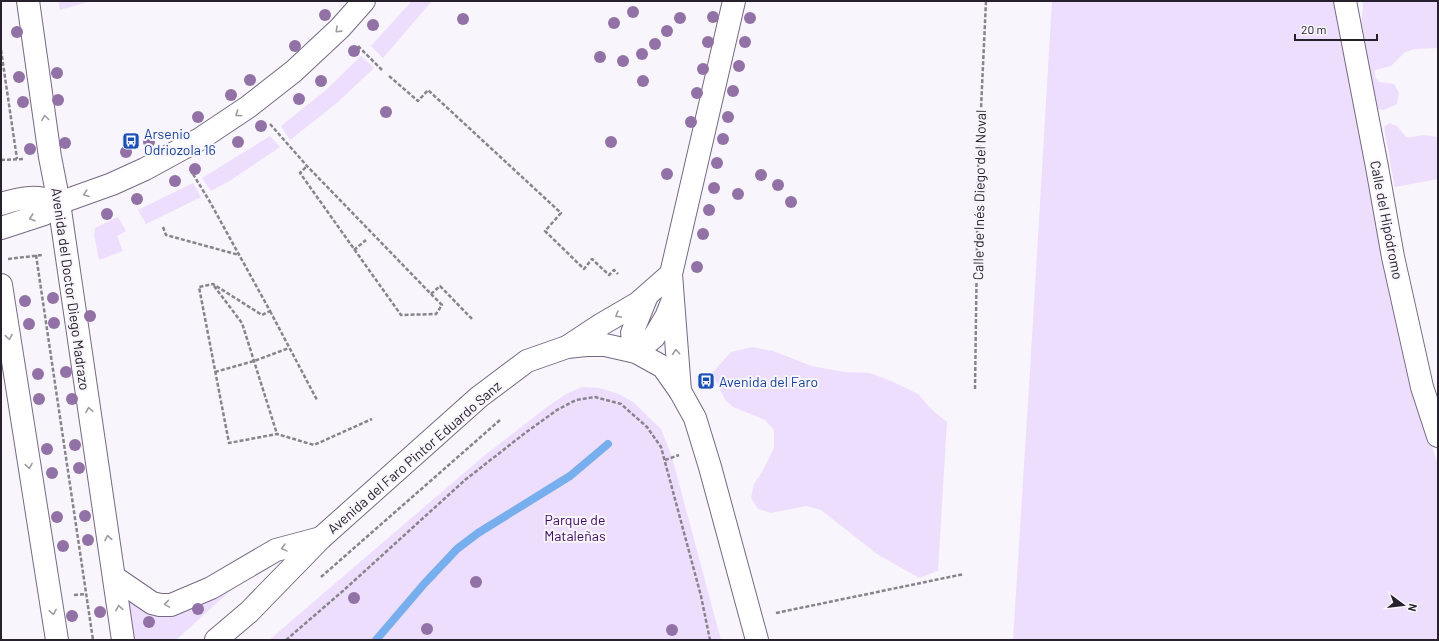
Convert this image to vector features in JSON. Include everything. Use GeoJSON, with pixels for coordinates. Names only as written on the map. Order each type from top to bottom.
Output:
{"type":"FeatureCollection","features":[{"type":"Feature","properties":{"kind":"street","name":"Avenida del Doctor Diego Madrazo"},"geometry":{"type":"LineString","coordinates":[[28,1],[50,157],[59,203],[124,640]]}},
{"type":"Feature","properties":{"kind":"street"},"geometry":{"type":"LineString","coordinates":[[1,228],[44,214],[59,203],[119,181],[145,169],[200,139],[248,107],[294,71],[340,28],[364,1]]}},
{"type":"Feature","properties":{"kind":"street"},"geometry":{"type":"LineString","coordinates":[[680,391],[671,274],[734,1]]}},
{"type":"Feature","properties":{"kind":"street","name":"Calle del Hipódromo"},"geometry":{"type":"LineString","coordinates":[[1345,1],[1393,257],[1422,387],[1438,436]]}},
{"type":"Feature","properties":{"kind":"street"},"geometry":{"type":"LineString","coordinates":[[1,204],[31,197],[46,198],[59,203]]}},
{"type":"Feature","properties":{"kind":"street"},"geometry":{"type":"LineString","coordinates":[[567,347],[646,298],[671,274]]}},
{"type":"Feature","properties":{"kind":"street"},"geometry":{"type":"LineString","coordinates":[[1,285],[57,640]]}},
{"type":"Feature","properties":{"kind":"street"},"geometry":{"type":"LineString","coordinates":[[646,298],[632,333],[636,352],[654,337],[666,317],[672,301]]}},
{"type":"Feature","properties":{"kind":"street","name":"Avenida del Faro Pintor Eduardo Sanz"},"geometry":{"type":"LineString","coordinates":[[216,640],[250,612],[321,538],[479,397],[527,361],[567,347],[606,345],[636,352],[663,368],[680,391],[695,418],[710,467],[757,640]]}},
{"type":"Feature","properties":{"kind":"street"},"geometry":{"type":"LineString","coordinates":[[114,577],[152,603],[171,605],[211,588],[276,550],[321,538]]}},
{"type":"Feature","properties":{"kind":"path","name":"Calle de Inés Diego del Noval"},"geometry":{"type":"LineString","coordinates":[[975,389],[978,173],[986,1]]}},
{"type":"Feature","properties":{"kind":"path"},"geometry":{"type":"LineString","coordinates":[[358,46],[382,70]]}},
{"type":"Feature","properties":{"kind":"path"},"geometry":{"type":"LineString","coordinates":[[1,50],[17,158]]}},
{"type":"Feature","properties":{"kind":"path"},"geometry":{"type":"LineString","coordinates":[[389,76],[418,101],[428,90],[561,213],[545,231],[584,269],[592,259],[609,276],[614,270],[618,274]]}},
{"type":"Feature","properties":{"kind":"path"},"geometry":{"type":"LineString","coordinates":[[270,124],[307,166],[442,305],[436,314],[401,315],[300,173],[307,166]]}},
{"type":"Feature","properties":{"kind":"path"},"geometry":{"type":"LineString","coordinates":[[1,160],[17,158],[29,159]]}},
{"type":"Feature","properties":{"kind":"path"},"geometry":{"type":"LineString","coordinates":[[193,174],[270,310],[317,400]]}},
{"type":"Feature","properties":{"kind":"path"},"geometry":{"type":"LineString","coordinates":[[163,227],[166,234],[239,255]]}},
{"type":"Feature","properties":{"kind":"path"},"geometry":{"type":"LineString","coordinates":[[354,250],[366,240]]}},
{"type":"Feature","properties":{"kind":"path"},"geometry":{"type":"LineString","coordinates":[[8,259],[43,255]]}},
{"type":"Feature","properties":{"kind":"path","name":"Avenida del Doctor Diego Madrazo"},"geometry":{"type":"LineString","coordinates":[[36,256],[93,640]]}},
{"type":"Feature","properties":{"kind":"path"},"geometry":{"type":"LineString","coordinates":[[270,310],[262,315],[213,284],[199,287],[230,443],[277,434],[314,445],[372,419]]}},
{"type":"Feature","properties":{"kind":"path"},"geometry":{"type":"LineString","coordinates":[[213,284],[242,323],[277,434]]}},
{"type":"Feature","properties":{"kind":"path"},"geometry":{"type":"LineString","coordinates":[[431,294],[440,286],[472,319]]}},
{"type":"Feature","properties":{"kind":"path"},"geometry":{"type":"LineString","coordinates":[[216,372],[254,361],[290,348]]}},
{"type":"Feature","properties":{"kind":"path"},"geometry":{"type":"LineString","coordinates":[[286,640],[344,590],[465,480],[530,429],[557,410],[576,400],[595,397],[621,404],[647,427],[661,447],[701,596],[710,640]]}},
{"type":"Feature","properties":{"kind":"path"},"geometry":{"type":"LineString","coordinates":[[320,578],[500,420]]}},
{"type":"Feature","properties":{"kind":"path"},"geometry":{"type":"LineString","coordinates":[[665,460],[680,454]]}},
{"type":"Feature","properties":{"kind":"path"},"geometry":{"type":"LineString","coordinates":[[782,612],[964,574]]}},
{"type":"Feature","properties":{"kind":"green space"},"geometry":{"type":"Polygon","coordinates":[[[58,1],[91,1],[60,10],[58,1]]]}},
{"type":"Feature","properties":{"kind":"green space"},"geometry":{"type":"Polygon","coordinates":[[[412,1],[432,1],[383,58],[371,46],[412,1]]]}},
{"type":"Feature","properties":{"kind":"green space"},"geometry":{"type":"Polygon","coordinates":[[[1052,1],[1334,1],[1381,243],[1422,418],[1438,465],[1438,640],[1013,640],[1052,1]]]}},
{"type":"Feature","properties":{"kind":"green space"},"geometry":{"type":"Polygon","coordinates":[[[1362,1],[1438,1],[1438,48],[1414,49],[1404,53],[1391,66],[1375,70],[1375,77],[1379,82],[1394,84],[1399,93],[1397,104],[1384,110],[1378,109],[1373,96],[1361,26],[1363,7],[1362,1]]]}},
{"type":"Feature","properties":{"kind":"green space"},"geometry":{"type":"Polygon","coordinates":[[[361,56],[374,68],[338,102],[290,140],[281,126],[326,90],[361,56]]]}},
{"type":"Feature","properties":{"kind":"green space"},"geometry":{"type":"Polygon","coordinates":[[[1389,123],[1397,126],[1406,137],[1424,135],[1438,138],[1438,179],[1395,187],[1384,127],[1389,123]]]}},
{"type":"Feature","properties":{"kind":"green space"},"geometry":{"type":"Polygon","coordinates":[[[270,136],[280,147],[231,180],[211,191],[202,178],[270,136]]]}},
{"type":"Feature","properties":{"kind":"green space"},"geometry":{"type":"Polygon","coordinates":[[[193,183],[201,197],[146,224],[138,210],[193,183]]]}},
{"type":"Feature","properties":{"kind":"green space"},"geometry":{"type":"Polygon","coordinates":[[[118,217],[126,231],[117,236],[123,251],[99,260],[94,235],[95,228],[118,217]]]}},
{"type":"Feature","properties":{"kind":"green space"},"geometry":{"type":"Polygon","coordinates":[[[752,347],[773,351],[812,366],[844,372],[870,373],[891,381],[918,394],[932,410],[947,422],[938,571],[919,578],[877,554],[821,510],[806,506],[771,513],[758,509],[751,498],[754,484],[774,448],[774,430],[765,420],[733,407],[725,400],[712,373],[731,352],[752,347]]]}},
{"type":"Feature","properties":{"kind":"green space","name":"Parque de Mataleñas"},"geometry":{"type":"Polygon","coordinates":[[[582,387],[600,388],[619,394],[633,402],[661,429],[672,457],[721,640],[269,640],[485,455],[547,407],[566,394],[582,387]]]}},
{"type":"Feature","properties":{"kind":"green space"},"geometry":{"type":"Polygon","coordinates":[[[250,573],[176,640],[133,640],[133,628],[127,594],[138,603],[250,573]]]}},
{"type":"Feature","properties":{"kind":"waterway"},"geometry":{"type":"LineString","coordinates":[[376,640],[424,584],[457,549],[478,533],[570,476],[608,444]]}},
{"type":"Feature","properties":{"kind":"place","name":"Arsenio Odriozola 16"},"geometry":{"type":"Point","coordinates":[131,141]}},
{"type":"Feature","properties":{"kind":"place","name":"Avenida del Faro"},"geometry":{"type":"Point","coordinates":[706,381]}}]}
